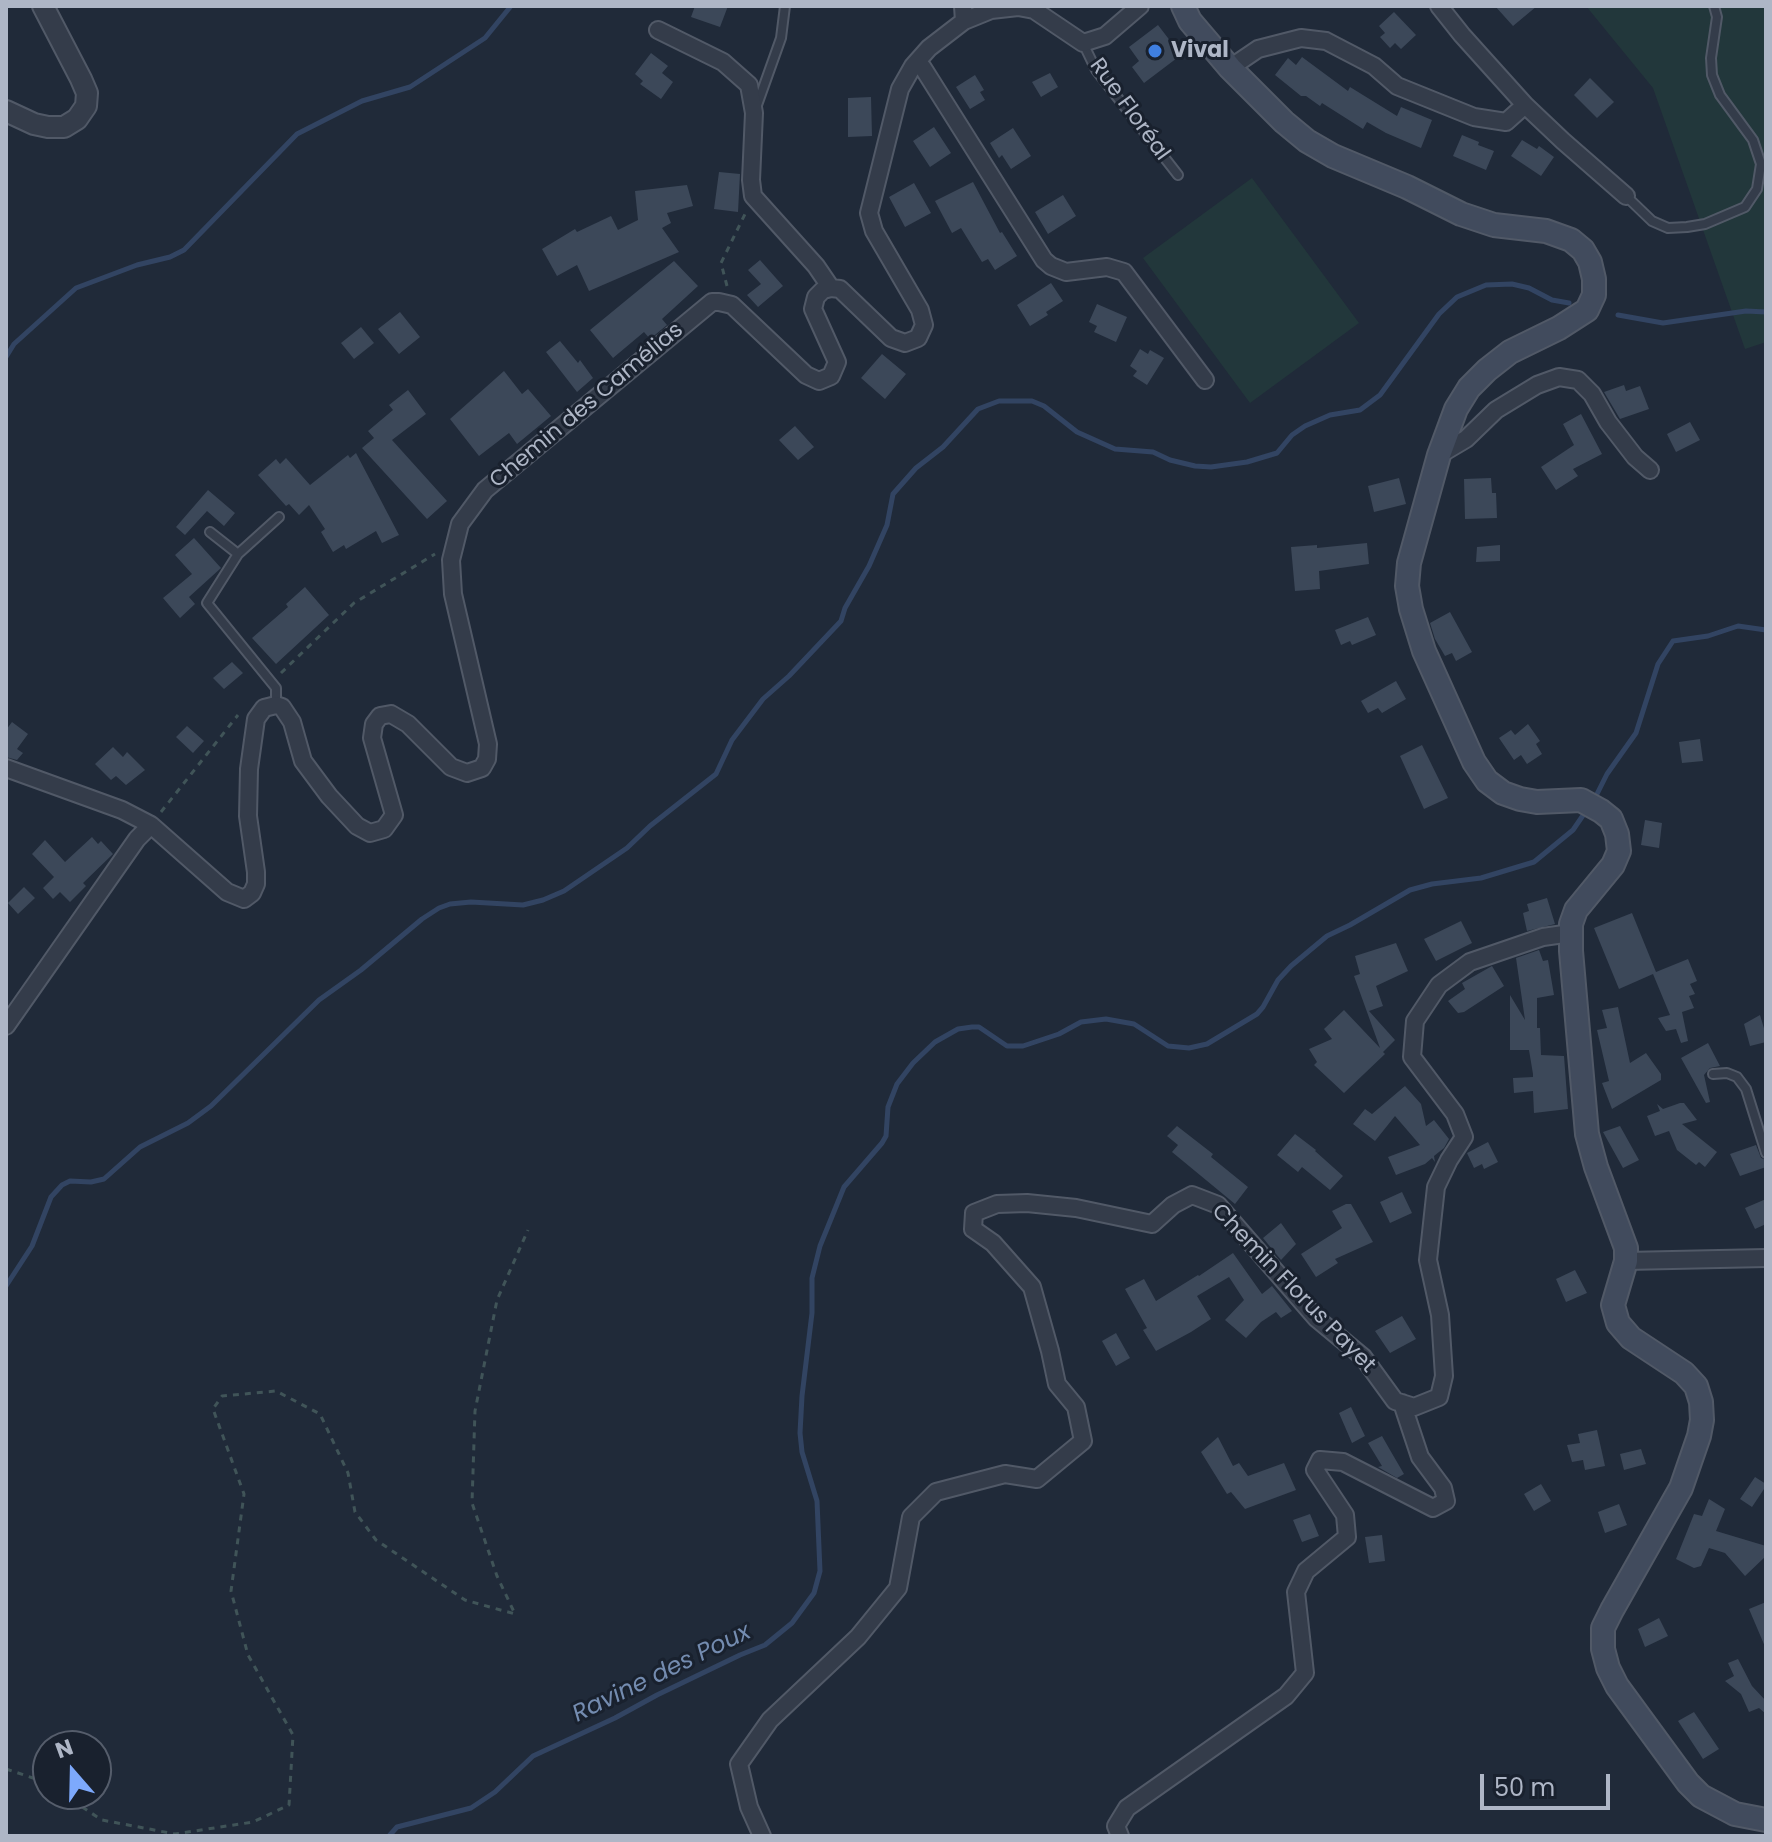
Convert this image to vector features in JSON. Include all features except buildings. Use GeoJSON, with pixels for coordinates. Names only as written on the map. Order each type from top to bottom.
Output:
{"type":"FeatureCollection","features":[{"type":"Feature","properties":{"kind":"main road"},"geometry":{"type":"LineString","coordinates":[[1183,6],[1190,21],[1230,68],[1307,141],[1333,156],[1461,214],[1494,225],[1546,231],[1571,240],[1583,250],[1590,262],[1594,295],[1587,310],[1510,352],[1469,388],[1456,409],[1439,455],[1409,563],[1407,586],[1424,651],[1474,762],[1487,781],[1503,793],[1520,799],[1588,804],[1611,819],[1617,834],[1619,851],[1613,865],[1576,910],[1571,924],[1587,1134],[1626,1248],[1626,1261],[1613,1305],[1618,1323],[1631,1338],[1684,1373],[1696,1386],[1702,1420],[1681,1488],[1603,1628],[1603,1649],[1617,1686],[1688,1783],[1701,1796],[1735,1814],[1766,1820]]}},
{"type":"Feature","properties":{"kind":"street"},"geometry":{"type":"LineString","coordinates":[[6,111],[34,124],[64,127],[77,119],[86,106],[87,93],[81,79],[43,6]]}},
{"type":"Feature","properties":{"kind":"street","name":"Rue Floréal"},"geometry":{"type":"LineString","coordinates":[[964,13],[1018,7],[1034,10],[1083,43],[1105,36],[1140,6]]}},
{"type":"Feature","properties":{"kind":"street"},"geometry":{"type":"LineString","coordinates":[[1439,6],[1525,105],[1626,196]]}},
{"type":"Feature","properties":{"kind":"street"},"geometry":{"type":"LineString","coordinates":[[732,305],[806,375],[819,381],[831,376],[837,362],[813,309],[816,297],[823,290],[840,289],[891,338],[905,343],[918,338],[924,325],[920,310],[874,231],[869,213],[900,89],[917,62],[964,13]]}},
{"type":"Feature","properties":{"kind":"street"},"geometry":{"type":"LineString","coordinates":[[658,30],[723,62],[749,85],[754,113],[753,196],[816,266],[831,288]]}},
{"type":"Feature","properties":{"kind":"street"},"geometry":{"type":"LineString","coordinates":[[1230,68],[1258,49],[1301,38],[1326,41],[1374,66],[1397,86],[1474,117],[1506,122],[1525,105]]}},
{"type":"Feature","properties":{"kind":"street"},"geometry":{"type":"LineString","coordinates":[[917,62],[1044,260],[1066,272],[1107,267],[1124,272],[1205,380]]}},
{"type":"Feature","properties":{"kind":"street","name":"Chemin des Camélias"},"geometry":{"type":"LineString","coordinates":[[275,692],[292,722],[303,761],[329,796],[357,826],[370,833],[384,829],[394,815],[372,738],[374,724],[380,716],[391,714],[408,724],[451,767],[467,773],[482,768],[487,759],[488,744],[453,594],[451,560],[460,524],[485,490],[712,302],[732,305]]}},
{"type":"Feature","properties":{"kind":"street"},"geometry":{"type":"LineString","coordinates":[[1439,455],[1466,439],[1496,410],[1537,385],[1559,377],[1578,380],[1592,394],[1608,422],[1635,457],[1650,470]]}},
{"type":"Feature","properties":{"kind":"street"},"geometry":{"type":"LineString","coordinates":[[6,768],[122,810],[151,825],[227,892],[244,899],[252,893],[256,884],[248,816],[249,769],[256,719],[275,692]]}},
{"type":"Feature","properties":{"kind":"street"},"geometry":{"type":"LineString","coordinates":[[6,1026],[137,839],[151,825]]}},
{"type":"Feature","properties":{"kind":"street"},"geometry":{"type":"LineString","coordinates":[[1402,1403],[1414,1407],[1439,1397],[1444,1376],[1440,1315],[1428,1260],[1436,1187],[1464,1137],[1455,1114],[1412,1057],[1415,1021],[1439,985],[1470,962],[1543,937],[1571,933]]}},
{"type":"Feature","properties":{"kind":"street","name":"Chemin Florus Payet"},"geometry":{"type":"LineString","coordinates":[[762,1836],[749,1807],[739,1764],[770,1720],[858,1637],[898,1588],[911,1517],[936,1492],[1005,1474],[1037,1479],[1083,1441],[1076,1407],[1057,1384],[1032,1287],[993,1243],[973,1229],[974,1213],[997,1204],[1027,1203],[1076,1208],[1152,1224],[1173,1205],[1192,1195],[1218,1205],[1316,1318],[1363,1357],[1395,1401],[1402,1403]]}},
{"type":"Feature","properties":{"kind":"street"},"geometry":{"type":"LineString","coordinates":[[1626,1261],[1766,1258]]}},
{"type":"Feature","properties":{"kind":"street"},"geometry":{"type":"LineString","coordinates":[[1120,1836],[1116,1826],[1127,1808],[1276,1704],[1305,1673],[1296,1592],[1306,1571],[1347,1537],[1345,1515],[1315,1470],[1320,1460],[1343,1462],[1433,1508],[1446,1501],[1443,1488],[1420,1457],[1402,1403]]}},
{"type":"Feature","properties":{"kind":"lane"},"geometry":{"type":"LineString","coordinates":[[754,113],[781,38],[785,6]]}},
{"type":"Feature","properties":{"kind":"lane"},"geometry":{"type":"LineString","coordinates":[[1626,196],[1652,221],[1668,228],[1687,227],[1705,224],[1745,207],[1757,189],[1761,164],[1753,140],[1720,95],[1712,75],[1711,58],[1717,17],[1714,6]]}},
{"type":"Feature","properties":{"kind":"lane","name":"Rue Floréal"},"geometry":{"type":"LineString","coordinates":[[1083,43],[1096,70],[1178,175]]}},
{"type":"Feature","properties":{"kind":"lane"},"geometry":{"type":"LineString","coordinates":[[275,692],[207,603],[238,554],[279,517]]}},
{"type":"Feature","properties":{"kind":"lane"},"geometry":{"type":"LineString","coordinates":[[210,532],[238,554]]}},
{"type":"Feature","properties":{"kind":"lane"},"geometry":{"type":"LineString","coordinates":[[1713,1074],[1727,1073],[1737,1077],[1746,1089],[1766,1153]]}},
{"type":"Feature","properties":{"kind":"path"},"geometry":{"type":"LineString","coordinates":[[732,305],[721,263],[753,196]]}},
{"type":"Feature","properties":{"kind":"path"},"geometry":{"type":"LineString","coordinates":[[275,692],[354,603],[456,541]]}},
{"type":"Feature","properties":{"kind":"path"},"geometry":{"type":"LineString","coordinates":[[151,825],[239,714]]}},
{"type":"Feature","properties":{"kind":"path"},"geometry":{"type":"LineString","coordinates":[[87,1810],[102,1820],[175,1834],[253,1822],[289,1805],[293,1735],[248,1655],[231,1591],[244,1494],[213,1409],[222,1396],[276,1391],[320,1414],[348,1473],[355,1512],[376,1540],[465,1600],[515,1614],[497,1576],[472,1503],[475,1411],[497,1300],[528,1230]]}},
{"type":"Feature","properties":{"kind":"path"},"geometry":{"type":"LineString","coordinates":[[6,1769],[32,1778]]}},
{"type":"Feature","properties":{"kind":"green space"},"geometry":{"type":"Polygon","coordinates":[[[1586,6],[1766,6],[1766,342],[1745,349],[1653,88],[1586,6]]]}},
{"type":"Feature","properties":{"kind":"green space"},"geometry":{"type":"Polygon","coordinates":[[[1252,178],[1359,323],[1250,403],[1143,258],[1252,178]]]}},
{"type":"Feature","properties":{"kind":"waterway"},"geometry":{"type":"LineString","coordinates":[[6,357],[14,344],[76,288],[184,250],[297,134],[362,101],[410,87],[485,38],[511,6]]}},
{"type":"Feature","properties":{"kind":"waterway"},"geometry":{"type":"LineString","coordinates":[[6,1286],[32,1246],[51,1197],[62,1185],[70,1181],[104,1179],[140,1147],[188,1123],[211,1106],[319,1000],[422,919],[450,904],[523,905],[564,891],[627,848],[716,774],[732,740],[763,699],[841,621],[887,525],[893,494],[978,409],[999,401],[1032,401],[1044,406],[1077,432],[1115,449],[1153,452],[1195,466],[1247,462],[1277,453],[1292,435],[1305,426],[1330,415],[1360,410],[1380,395],[1439,314],[1457,297],[1486,285],[1512,284],[1529,288],[1552,300],[1569,303]]}},
{"type":"Feature","properties":{"kind":"waterway"},"geometry":{"type":"LineString","coordinates":[[1618,315],[1663,323],[1746,311],[1766,312]]}},
{"type":"Feature","properties":{"kind":"waterway","name":"Ravine des Poux"},"geometry":{"type":"LineString","coordinates":[[1594,800],[1607,774],[1636,733],[1658,664],[1673,641],[1708,636],[1738,626],[1766,630]]}},
{"type":"Feature","properties":{"kind":"waterway","name":"Ravine des Poux"},"geometry":{"type":"LineString","coordinates":[[389,1836],[397,1827],[471,1808],[495,1792],[533,1756],[765,1645],[792,1623],[814,1593],[820,1571],[817,1501],[802,1452],[800,1433],[812,1313],[812,1278],[820,1246],[844,1187],[886,1136],[888,1107],[897,1084],[935,1042],[958,1029],[979,1027],[1007,1046],[1023,1046],[1059,1034],[1081,1022],[1106,1019],[1134,1024],[1168,1046],[1189,1048],[1207,1044],[1257,1014],[1278,980],[1327,936],[1410,890],[1481,878],[1534,862],[1573,830],[1586,811]]}},
{"type":"Feature","properties":{"kind":"place","name":"Vival"},"geometry":{"type":"Point","coordinates":[1155,51]}}]}
